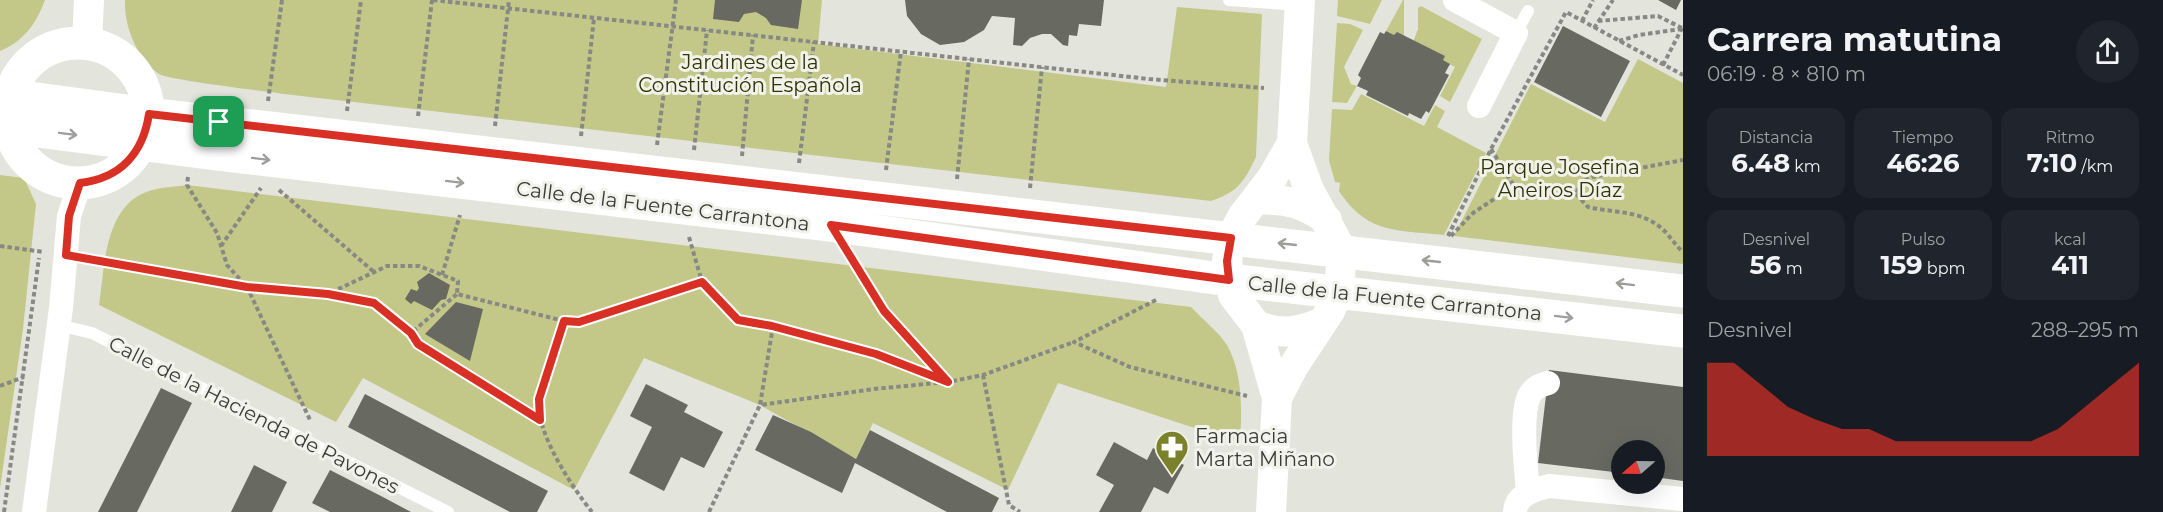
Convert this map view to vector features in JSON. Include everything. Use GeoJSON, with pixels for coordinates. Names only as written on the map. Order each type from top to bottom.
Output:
{"type":"FeatureCollection","features":[{"type":"Feature","properties":{"kind":"main road"},"geometry":{"type":"LineString","coordinates":[[87,43],[104,47],[131,67],[147,97],[145,129],[133,157],[116,172],[95,181],[80,183],[57,179],[35,168],[15,142],[5,110],[23,69],[39,55],[59,45],[87,43]]}},
{"type":"Feature","properties":{"kind":"main road","name":"Calle de la Fuente Carrantona"},"geometry":{"type":"LineString","coordinates":[[5,110],[1229,280],[1683,331]]}},
{"type":"Feature","properties":{"kind":"main road","name":"Calle de la Fuente Carrantona"},"geometry":{"type":"LineString","coordinates":[[145,129],[1231,238],[1683,291]]}},
{"type":"Feature","properties":{"kind":"street"},"geometry":{"type":"LineString","coordinates":[[87,43],[89,0]]}},
{"type":"Feature","properties":{"kind":"street"},"geometry":{"type":"LineString","coordinates":[[1455,0],[1516,33],[1479,106]]}},
{"type":"Feature","properties":{"kind":"street"},"geometry":{"type":"LineString","coordinates":[[1277,398],[1320,323],[1330,311],[1339,291],[1342,251],[1309,189],[1292,143],[1300,3]]}},
{"type":"Feature","properties":{"kind":"street"},"geometry":{"type":"LineString","coordinates":[[1271,512],[1277,398],[1256,325],[1233,295],[1227,261],[1231,238],[1242,217],[1272,178],[1292,143]]}},
{"type":"Feature","properties":{"kind":"street"},"geometry":{"type":"LineString","coordinates":[[34,512],[58,325],[69,216],[80,183]]}},
{"type":"Feature","properties":{"kind":"street"},"geometry":{"type":"LineString","coordinates":[[1255,200],[1271,199],[1307,206],[1327,220]]}},
{"type":"Feature","properties":{"kind":"street","name":"Calle de la Fuente Carrantona"},"geometry":{"type":"LineString","coordinates":[[1256,325],[1284,333],[1301,332],[1320,323]]}},
{"type":"Feature","properties":{"kind":"street"},"geometry":{"type":"LineString","coordinates":[[1521,502],[1529,396],[1538,385],[1548,383]]}},
{"type":"Feature","properties":{"kind":"street"},"geometry":{"type":"LineString","coordinates":[[1521,502],[1549,486],[1683,499]]}},
{"type":"Feature","properties":{"kind":"lane"},"geometry":{"type":"LineString","coordinates":[[1229,0],[1300,3]]}},
{"type":"Feature","properties":{"kind":"lane"},"geometry":{"type":"LineString","coordinates":[[1516,33],[1528,11]]}},
{"type":"Feature","properties":{"kind":"lane","name":"Calle de la Hacienda de Pavones"},"geometry":{"type":"LineString","coordinates":[[58,325],[92,333],[448,512]]}},
{"type":"Feature","properties":{"kind":"path"},"geometry":{"type":"LineString","coordinates":[[267,105],[282,0]]}},
{"type":"Feature","properties":{"kind":"path"},"geometry":{"type":"LineString","coordinates":[[347,114],[361,0]]}},
{"type":"Feature","properties":{"kind":"path"},"geometry":{"type":"LineString","coordinates":[[418,123],[433,0],[1042,67],[1264,88]]}},
{"type":"Feature","properties":{"kind":"path"},"geometry":{"type":"LineString","coordinates":[[494,132],[509,0]]}},
{"type":"Feature","properties":{"kind":"path"},"geometry":{"type":"LineString","coordinates":[[656,152],[676,0]]}},
{"type":"Feature","properties":{"kind":"path"},"geometry":{"type":"LineString","coordinates":[[1582,21],[1593,0]]}},
{"type":"Feature","properties":{"kind":"path"},"geometry":{"type":"LineString","coordinates":[[1594,28],[1613,0]]}},
{"type":"Feature","properties":{"kind":"path"},"geometry":{"type":"LineString","coordinates":[[1514,186],[1473,213],[1444,243],[1491,149],[1566,12],[1683,75]]}},
{"type":"Feature","properties":{"kind":"path"},"geometry":{"type":"LineString","coordinates":[[1598,21],[1658,16],[1682,30]]}},
{"type":"Feature","properties":{"kind":"path"},"geometry":{"type":"LineString","coordinates":[[580,143],[594,18]]}},
{"type":"Feature","properties":{"kind":"path"},"geometry":{"type":"LineString","coordinates":[[693,157],[707,30]]}},
{"type":"Feature","properties":{"kind":"path"},"geometry":{"type":"LineString","coordinates":[[1618,41],[1639,35],[1682,30]]}},
{"type":"Feature","properties":{"kind":"path"},"geometry":{"type":"LineString","coordinates":[[1663,64],[1682,30]]}},
{"type":"Feature","properties":{"kind":"path"},"geometry":{"type":"LineString","coordinates":[[741,162],[753,35]]}},
{"type":"Feature","properties":{"kind":"path"},"geometry":{"type":"LineString","coordinates":[[798,170],[814,42]]}},
{"type":"Feature","properties":{"kind":"path"},"geometry":{"type":"LineString","coordinates":[[885,180],[901,51]]}},
{"type":"Feature","properties":{"kind":"path"},"geometry":{"type":"LineString","coordinates":[[956,189],[969,59]]}},
{"type":"Feature","properties":{"kind":"path"},"geometry":{"type":"LineString","coordinates":[[1029,198],[1042,67]]}},
{"type":"Feature","properties":{"kind":"path"},"geometry":{"type":"LineString","coordinates":[[1491,149],[1514,186],[1525,198],[1576,194]]}},
{"type":"Feature","properties":{"kind":"path"},"geometry":{"type":"LineString","coordinates":[[1576,194],[1582,182],[1592,177],[1683,160]]}},
{"type":"Feature","properties":{"kind":"path"},"geometry":{"type":"LineString","coordinates":[[189,171],[187,185],[217,233],[227,265],[247,287],[324,450]]}},
{"type":"Feature","properties":{"kind":"path"},"geometry":{"type":"LineString","coordinates":[[221,247],[261,188]]}},
{"type":"Feature","properties":{"kind":"path"},"geometry":{"type":"LineString","coordinates":[[278,190],[374,272]]}},
{"type":"Feature","properties":{"kind":"path"},"geometry":{"type":"LineString","coordinates":[[1576,194],[1588,207],[1626,212],[1645,218],[1662,228],[1683,252]]}},
{"type":"Feature","properties":{"kind":"path"},"geometry":{"type":"LineString","coordinates":[[442,275],[460,215]]}},
{"type":"Feature","properties":{"kind":"path"},"geometry":{"type":"LineString","coordinates":[[831,225],[884,311],[948,382]]}},
{"type":"Feature","properties":{"kind":"path"},"geometry":{"type":"LineString","coordinates":[[687,229],[702,282],[738,320],[772,326],[876,354],[948,382]]}},
{"type":"Feature","properties":{"kind":"path"},"geometry":{"type":"LineString","coordinates":[[0,246],[66,255],[247,287],[328,294],[374,303],[411,333],[418,344],[540,420]]}},
{"type":"Feature","properties":{"kind":"path"},"geometry":{"type":"LineString","coordinates":[[4,512],[40,252]]}},
{"type":"Feature","properties":{"kind":"path"},"geometry":{"type":"LineString","coordinates":[[328,294],[387,266],[419,266],[458,281],[457,294],[411,333]]}},
{"type":"Feature","properties":{"kind":"path"},"geometry":{"type":"LineString","coordinates":[[457,294],[564,321],[579,322],[702,282]]}},
{"type":"Feature","properties":{"kind":"path"},"geometry":{"type":"LineString","coordinates":[[760,405],[874,388],[948,382],[982,375],[1074,342],[1157,300]]}},
{"type":"Feature","properties":{"kind":"path"},"geometry":{"type":"LineString","coordinates":[[564,321],[539,399],[540,420],[574,490],[592,512]]}},
{"type":"Feature","properties":{"kind":"path"},"geometry":{"type":"LineString","coordinates":[[709,512],[760,405],[772,326]]}},
{"type":"Feature","properties":{"kind":"path"},"geometry":{"type":"LineString","coordinates":[[1074,342],[1130,367],[1247,396]]}},
{"type":"Feature","properties":{"kind":"path"},"geometry":{"type":"LineString","coordinates":[[982,375],[1009,505],[1020,512]]}},
{"type":"Feature","properties":{"kind":"path"},"geometry":{"type":"LineString","coordinates":[[0,386],[24,377]]}},
{"type":"Feature","properties":{"kind":"green space"},"geometry":{"type":"Polygon","coordinates":[[[0,0],[45,0],[38,17],[28,31],[16,42],[0,51],[0,0]]]}},
{"type":"Feature","properties":{"kind":"green space","name":"Jardines de la Constitución Española"},"geometry":{"type":"Polygon","coordinates":[[[125,0],[822,0],[818,44],[1166,87],[1177,7],[1262,14],[1256,157],[1248,173],[1234,190],[1211,201],[218,85],[166,76],[159,74],[151,67],[133,41],[127,21],[125,0]]]}},
{"type":"Feature","properties":{"kind":"green space"},"geometry":{"type":"Polygon","coordinates":[[[1338,0],[1382,0],[1370,24],[1337,16],[1338,0]]]}},
{"type":"Feature","properties":{"kind":"green space"},"geometry":{"type":"Polygon","coordinates":[[[1404,0],[1404,40],[1386,31],[1404,0]]]}},
{"type":"Feature","properties":{"kind":"green space"},"geometry":{"type":"Polygon","coordinates":[[[1421,6],[1482,39],[1450,102],[1440,96],[1455,67],[1412,45],[1418,29],[1418,8],[1421,6]]]}},
{"type":"Feature","properties":{"kind":"green space"},"geometry":{"type":"Polygon","coordinates":[[[1337,23],[1350,24],[1363,30],[1344,67],[1351,84],[1357,86],[1347,103],[1332,102],[1337,23]]]}},
{"type":"Feature","properties":{"kind":"green space","name":"Parque Josefina Aneiros Díaz"},"geometry":{"type":"Polygon","coordinates":[[[1638,59],[1683,83],[1683,264],[1454,236],[1531,84],[1605,122],[1638,59]]]}},
{"type":"Feature","properties":{"kind":"green space"},"geometry":{"type":"Polygon","coordinates":[[[1361,94],[1424,126],[1435,105],[1445,111],[1437,127],[1486,153],[1444,235],[1398,230],[1372,222],[1350,205],[1339,191],[1340,183],[1335,182],[1329,160],[1332,109],[1352,110],[1361,94]]]}},
{"type":"Feature","properties":{"kind":"green space"},"geometry":{"type":"Polygon","coordinates":[[[0,175],[24,178],[36,204],[23,329],[0,488],[0,175]]]}},
{"type":"Feature","properties":{"kind":"green space"},"geometry":{"type":"Polygon","coordinates":[[[187,185],[1191,307],[1220,335],[1232,356],[1239,380],[1240,443],[1058,383],[1008,490],[873,423],[856,459],[760,405],[644,358],[574,490],[363,378],[336,422],[99,305],[109,239],[123,210],[134,199],[149,191],[187,185]]]}},
{"type":"Feature","properties":{"kind":"building"},"geometry":{"type":"Polygon","coordinates":[[[715,0],[802,0],[798,29],[771,25],[766,18],[756,12],[744,14],[739,22],[713,19],[715,0]]]}},
{"type":"Feature","properties":{"kind":"building"},"geometry":{"type":"Polygon","coordinates":[[[905,0],[1104,0],[1101,26],[1079,24],[1077,36],[1069,35],[1068,46],[1063,45],[1051,34],[1042,34],[1030,38],[1022,46],[1013,45],[1015,18],[992,16],[984,30],[964,42],[940,45],[921,34],[907,16],[905,0]]]}},
{"type":"Feature","properties":{"kind":"building"},"geometry":{"type":"Polygon","coordinates":[[[1658,0],[1681,0],[1676,10],[1658,0]]]}},
{"type":"Feature","properties":{"kind":"building"},"geometry":{"type":"Polygon","coordinates":[[[1563,26],[1630,61],[1601,117],[1534,82],[1563,26]]]}},
{"type":"Feature","properties":{"kind":"building"},"geometry":{"type":"Polygon","coordinates":[[[1386,31],[1394,35],[1397,32],[1445,56],[1443,60],[1450,64],[1445,73],[1449,75],[1429,113],[1426,111],[1421,119],[1409,113],[1408,116],[1366,95],[1368,91],[1357,86],[1361,78],[1358,75],[1380,32],[1384,34],[1386,31]]]}},
{"type":"Feature","properties":{"kind":"building"},"geometry":{"type":"Polygon","coordinates":[[[429,273],[450,285],[446,299],[441,300],[432,310],[414,301],[411,304],[405,299],[411,289],[417,291],[419,288],[417,282],[429,273]]]}},
{"type":"Feature","properties":{"kind":"building"},"geometry":{"type":"Polygon","coordinates":[[[456,302],[483,309],[470,361],[425,334],[456,302]]]}},
{"type":"Feature","properties":{"kind":"building"},"geometry":{"type":"Polygon","coordinates":[[[1549,370],[1683,387],[1683,481],[1665,479],[1665,440],[1611,440],[1611,472],[1538,463],[1549,370]]]}},
{"type":"Feature","properties":{"kind":"building"},"geometry":{"type":"Polygon","coordinates":[[[646,384],[688,405],[684,412],[723,432],[704,468],[681,457],[664,491],[629,473],[652,427],[630,416],[646,384]]]}},
{"type":"Feature","properties":{"kind":"building"},"geometry":{"type":"Polygon","coordinates":[[[161,388],[192,403],[137,512],[98,512],[161,388]]]}},
{"type":"Feature","properties":{"kind":"building"},"geometry":{"type":"Polygon","coordinates":[[[365,394],[548,491],[537,512],[510,512],[348,427],[365,394]]]}},
{"type":"Feature","properties":{"kind":"building"},"geometry":{"type":"Polygon","coordinates":[[[773,415],[811,432],[856,459],[870,430],[999,498],[992,512],[947,512],[855,463],[842,493],[755,450],[773,415]]]}},
{"type":"Feature","properties":{"kind":"building"},"geometry":{"type":"Polygon","coordinates":[[[1114,442],[1147,460],[1153,448],[1184,465],[1168,494],[1154,487],[1141,512],[1099,512],[1114,485],[1096,475],[1114,442]]]}},
{"type":"Feature","properties":{"kind":"building"},"geometry":{"type":"Polygon","coordinates":[[[254,465],[287,482],[272,512],[231,512],[254,465]]]}},
{"type":"Feature","properties":{"kind":"building"},"geometry":{"type":"Polygon","coordinates":[[[330,470],[411,512],[330,512],[312,503],[330,470]]]}},
{"type":"Feature","properties":{"kind":"place","name":"Farmacia Marta Miñano"},"geometry":{"type":"Point","coordinates":[1172,476]}},
{"type":"Feature","properties":{"kind":"route"},"geometry":{"type":"LineString","coordinates":[[149,114],[219,122],[1231,238],[1227,261],[1229,280],[831,225],[884,311],[948,382],[876,354],[772,326],[738,320],[702,282],[579,322],[564,321],[539,399],[540,420],[418,344],[411,333],[374,303],[328,294],[247,287],[66,255],[69,216],[80,183],[110,176],[123,168],[141,144],[147,129],[149,114]]}}]}
